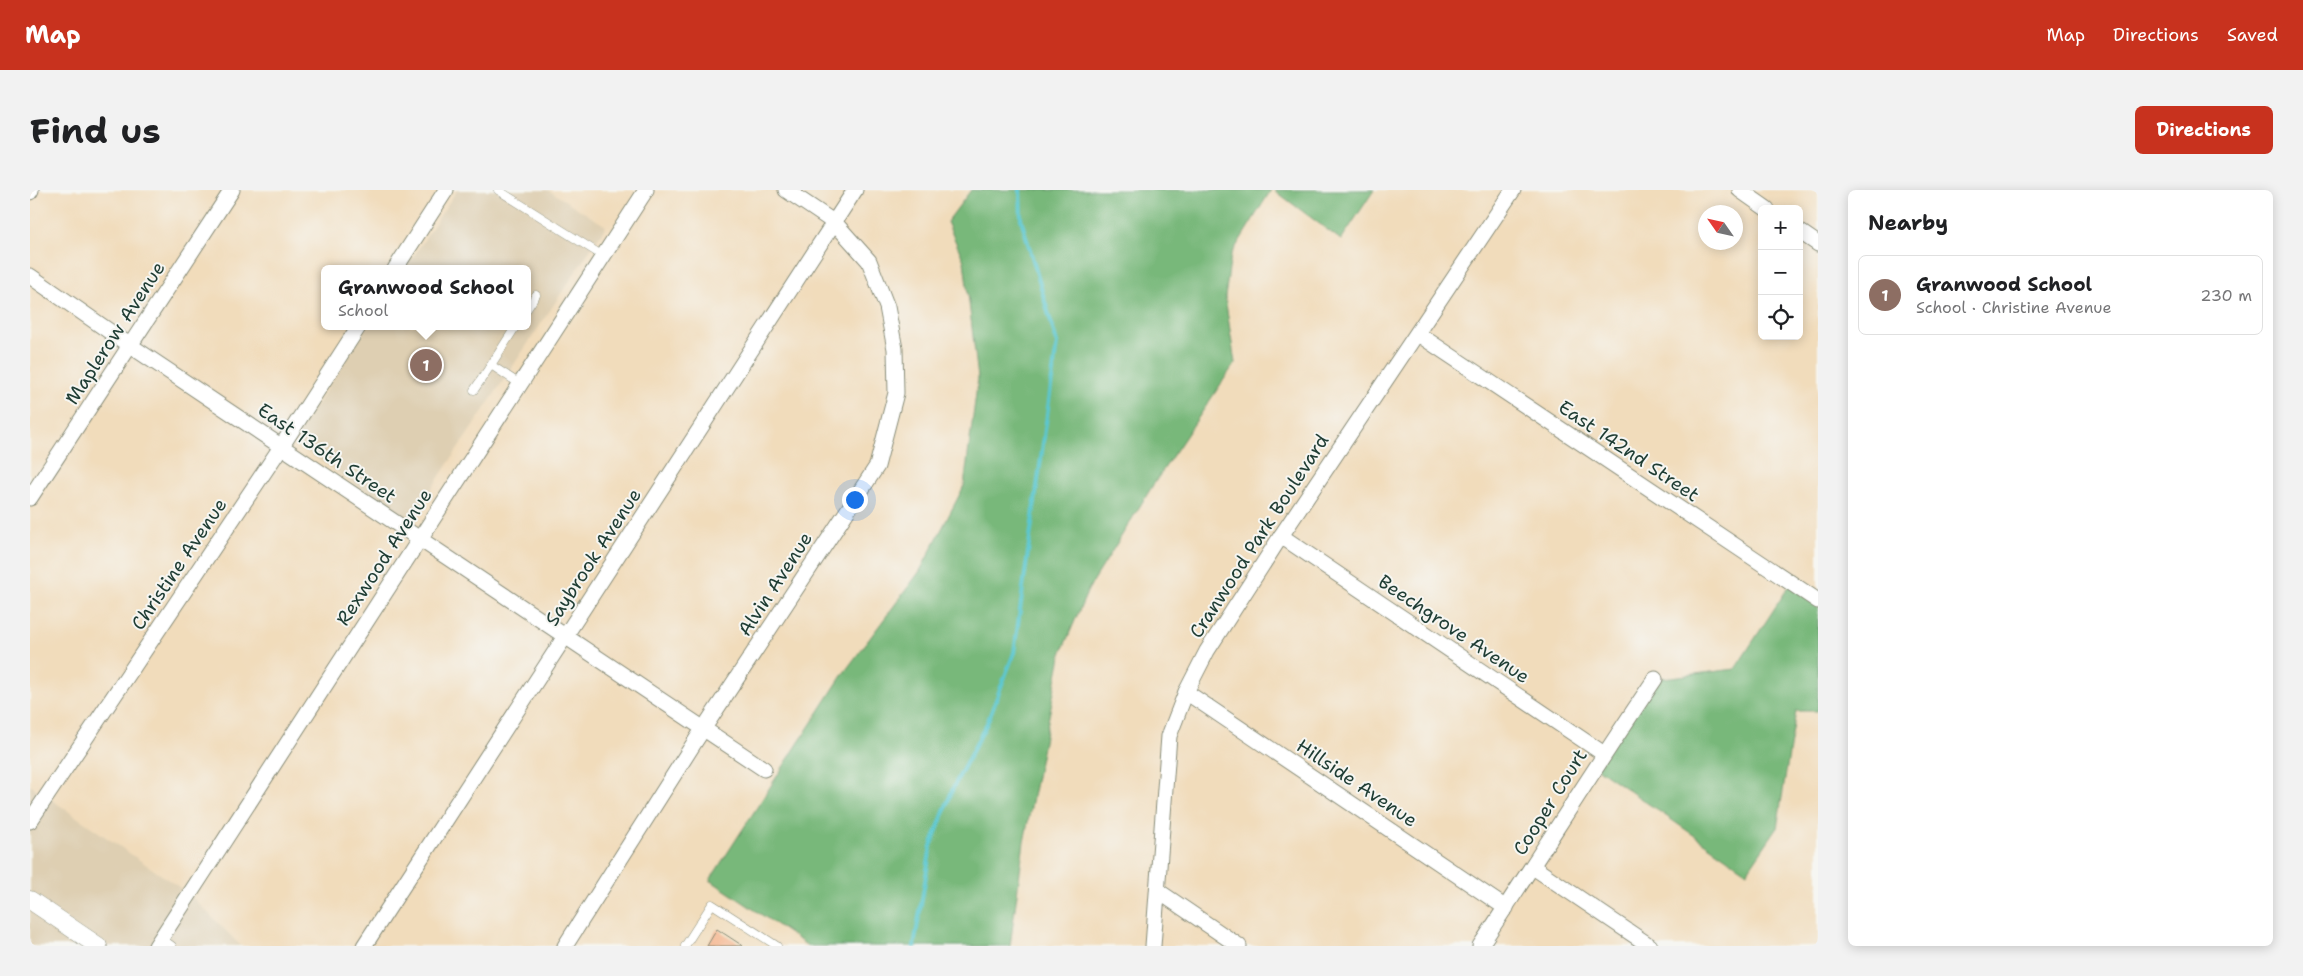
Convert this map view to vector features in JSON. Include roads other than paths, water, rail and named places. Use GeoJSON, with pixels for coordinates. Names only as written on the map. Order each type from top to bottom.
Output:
{"type":"FeatureCollection","features":[{"type":"Feature","properties":{"kind":"street","name":"Maplerow Avenue"},"geometry":{"type":"LineString","coordinates":[[30,498],[232,190]]}},
{"type":"Feature","properties":{"kind":"street"},"geometry":{"type":"LineString","coordinates":[[399,265],[446,190]]}},
{"type":"Feature","properties":{"kind":"street","name":"Rexwood Avenue"},"geometry":{"type":"LineString","coordinates":[[163,943],[420,539],[646,190]]}},
{"type":"Feature","properties":{"kind":"street","name":"Alvin Avenue"},"geometry":{"type":"LineString","coordinates":[[565,946],[704,729],[877,466],[890,422],[896,384],[895,349],[887,307],[869,261],[835,222],[786,190]]}},
{"type":"Feature","properties":{"kind":"street","name":"Saybrook Avenue"},"geometry":{"type":"LineString","coordinates":[[364,946],[856,190]]}},
{"type":"Feature","properties":{"kind":"street","name":"Cranwood Park Boulevard"},"geometry":{"type":"LineString","coordinates":[[1153,946],[1169,736],[1186,692],[1207,651],[1281,536],[1513,190]]}},
{"type":"Feature","properties":{"kind":"street"},"geometry":{"type":"LineString","coordinates":[[1740,190],[1761,205]]}},
{"type":"Feature","properties":{"kind":"street"},"geometry":{"type":"LineString","coordinates":[[1803,234],[1818,244]]}},
{"type":"Feature","properties":{"kind":"street","name":"East 136th Street"},"geometry":{"type":"LineString","coordinates":[[30,276],[281,447],[566,635],[764,769]]}},
{"type":"Feature","properties":{"kind":"street","name":"Christine Avenue"},"geometry":{"type":"LineString","coordinates":[[30,822],[281,447],[355,330]]}},
{"type":"Feature","properties":{"kind":"street","name":"East 142nd Street"},"geometry":{"type":"LineString","coordinates":[[1418,334],[1818,601]]}},
{"type":"Feature","properties":{"kind":"street","name":"Beechgrove Avenue"},"geometry":{"type":"LineString","coordinates":[[1281,536],[1604,754]]}},
{"type":"Feature","properties":{"kind":"street","name":"Cooper Court"},"geometry":{"type":"LineString","coordinates":[[1480,946],[1533,867],[1604,754],[1655,679]]}},
{"type":"Feature","properties":{"kind":"street","name":"Hillside Avenue"},"geometry":{"type":"LineString","coordinates":[[1186,692],[1506,908]]}},
{"type":"Feature","properties":{"kind":"street"},"geometry":{"type":"LineString","coordinates":[[1533,867],[1650,946]]}},
{"type":"Feature","properties":{"kind":"street"},"geometry":{"type":"LineString","coordinates":[[1158,892],[1239,946]]}},
{"type":"Feature","properties":{"kind":"street"},"geometry":{"type":"LineString","coordinates":[[30,900],[98,946]]}},
{"type":"Feature","properties":{"kind":"lane"},"geometry":{"type":"LineString","coordinates":[[498,190],[604,256]]}},
{"type":"Feature","properties":{"kind":"lane"},"geometry":{"type":"LineString","coordinates":[[531,304],[536,296]]}},
{"type":"Feature","properties":{"kind":"lane"},"geometry":{"type":"LineString","coordinates":[[474,390],[513,330]]}},
{"type":"Feature","properties":{"kind":"lane"},"geometry":{"type":"LineString","coordinates":[[491,365],[520,384]]}},
{"type":"Feature","properties":{"kind":"lane"},"geometry":{"type":"LineString","coordinates":[[685,946],[712,904],[777,946]]}},
{"type":"Feature","properties":{"kind":"waterway"},"geometry":{"type":"LineString","coordinates":[[914,946],[931,846],[953,788],[987,723],[1014,653],[1057,343],[1021,219],[1020,190]]}},
{"type":"Feature","properties":{"kind":"place","name":"Granwood School"},"geometry":{"type":"Point","coordinates":[426,365]}}]}
